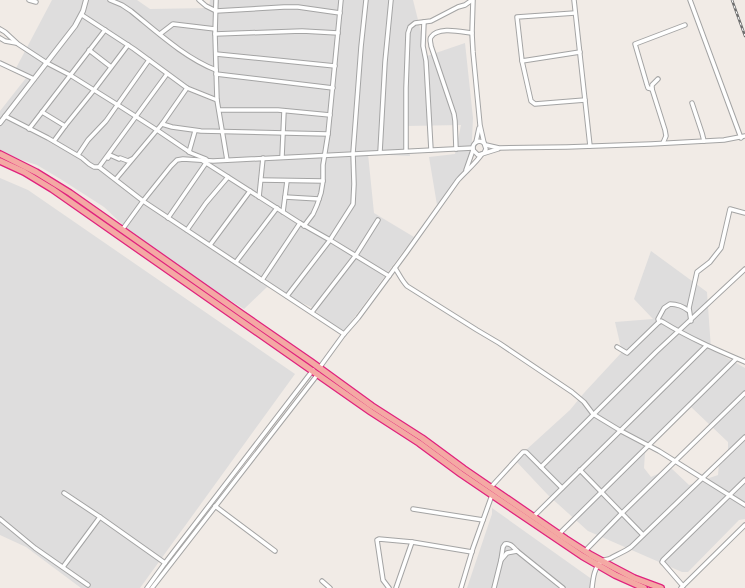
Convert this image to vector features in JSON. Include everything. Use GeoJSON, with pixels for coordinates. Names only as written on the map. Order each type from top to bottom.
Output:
{"type":"FeatureCollection","features":[{"type":"Feature","properties":{"kind":"highway"},"geometry":{"type":"LineString","coordinates":[[0,154],[60,187],[235,310],[320,367],[372,406],[411,431],[492,495],[582,556],[661,588]]}},
{"type":"Feature","properties":{"kind":"highway"},"geometry":{"type":"LineString","coordinates":[[0,161],[29,174],[52,188],[371,412],[456,466]]}},
{"type":"Feature","properties":{"kind":"highway"},"geometry":{"type":"LineString","coordinates":[[462,471],[491,487],[534,516],[585,551],[615,575],[644,588]]}},
{"type":"Feature","properties":{"kind":"street"},"geometry":{"type":"LineString","coordinates":[[29,0],[36,2]]}},
{"type":"Feature","properties":{"kind":"street"},"geometry":{"type":"LineString","coordinates":[[0,123],[75,26],[82,14],[86,0]]}},
{"type":"Feature","properties":{"kind":"street"},"geometry":{"type":"LineString","coordinates":[[110,0],[132,11],[160,34],[216,72],[333,88]]}},
{"type":"Feature","properties":{"kind":"street"},"geometry":{"type":"LineString","coordinates":[[199,0],[206,6],[216,11],[284,7],[340,13]]}},
{"type":"Feature","properties":{"kind":"street"},"geometry":{"type":"LineString","coordinates":[[216,0],[216,72],[219,110],[227,160]]}},
{"type":"Feature","properties":{"kind":"street"},"geometry":{"type":"LineString","coordinates":[[262,280],[302,224],[313,214],[318,205],[323,181],[323,165],[328,134],[341,0]]}},
{"type":"Feature","properties":{"kind":"street"},"geometry":{"type":"LineString","coordinates":[[287,296],[330,240],[352,204],[354,184],[353,153],[366,0]]}},
{"type":"Feature","properties":{"kind":"street"},"geometry":{"type":"LineString","coordinates":[[380,152],[385,62],[391,0]]}},
{"type":"Feature","properties":{"kind":"street"},"geometry":{"type":"LineString","coordinates":[[406,151],[406,88],[408,33],[410,27],[414,24],[431,21],[472,0],[472,33],[480,125],[486,149],[474,164],[465,171]]}},
{"type":"Feature","properties":{"kind":"street"},"geometry":{"type":"LineString","coordinates":[[574,0],[590,146]]}},
{"type":"Feature","properties":{"kind":"street"},"geometry":{"type":"LineString","coordinates":[[476,142],[480,141],[499,148],[663,143],[743,137],[690,0]]}},
{"type":"Feature","properties":{"kind":"street"},"geometry":{"type":"LineString","coordinates":[[575,13],[517,17],[522,61],[530,101],[535,104],[585,100]]}},
{"type":"Feature","properties":{"kind":"street"},"geometry":{"type":"LineString","coordinates":[[82,14],[187,88],[218,100]]}},
{"type":"Feature","properties":{"kind":"street"},"geometry":{"type":"LineString","coordinates":[[424,22],[423,46],[426,61],[431,150]]}},
{"type":"Feature","properties":{"kind":"street"},"geometry":{"type":"LineString","coordinates":[[160,34],[173,24],[215,28]]}},
{"type":"Feature","properties":{"kind":"street"},"geometry":{"type":"LineString","coordinates":[[652,89],[648,88],[635,44],[685,25]]}},
{"type":"Feature","properties":{"kind":"street"},"geometry":{"type":"LineString","coordinates":[[0,29],[17,44],[118,105],[189,152],[213,161]]}},
{"type":"Feature","properties":{"kind":"street"},"geometry":{"type":"LineString","coordinates":[[29,129],[104,30]]}},
{"type":"Feature","properties":{"kind":"street"},"geometry":{"type":"LineString","coordinates":[[456,149],[454,114],[430,39],[436,32],[444,30],[472,33]]}},
{"type":"Feature","properties":{"kind":"street"},"geometry":{"type":"LineString","coordinates":[[215,34],[302,31],[338,33]]}},
{"type":"Feature","properties":{"kind":"street"},"geometry":{"type":"LineString","coordinates":[[0,38],[17,44]]}},
{"type":"Feature","properties":{"kind":"street"},"geometry":{"type":"LineString","coordinates":[[54,141],[128,45]]}},
{"type":"Feature","properties":{"kind":"street"},"geometry":{"type":"LineString","coordinates":[[89,50],[111,67]]}},
{"type":"Feature","properties":{"kind":"street"},"geometry":{"type":"LineString","coordinates":[[522,61],[580,52]]}},
{"type":"Feature","properties":{"kind":"street"},"geometry":{"type":"LineString","coordinates":[[216,54],[335,66]]}},
{"type":"Feature","properties":{"kind":"street"},"geometry":{"type":"LineString","coordinates":[[78,155],[88,140],[106,121],[118,105],[149,60]]}},
{"type":"Feature","properties":{"kind":"street"},"geometry":{"type":"LineString","coordinates":[[0,63],[34,79]]}},
{"type":"Feature","properties":{"kind":"street"},"geometry":{"type":"LineString","coordinates":[[99,168],[167,74]]}},
{"type":"Feature","properties":{"kind":"street"},"geometry":{"type":"LineString","coordinates":[[658,79],[652,85],[652,89],[665,130],[666,136],[663,143]]}},
{"type":"Feature","properties":{"kind":"street"},"geometry":{"type":"LineString","coordinates":[[116,179],[162,124],[187,88]]}},
{"type":"Feature","properties":{"kind":"street"},"geometry":{"type":"LineString","coordinates":[[692,103],[704,141]]}},
{"type":"Feature","properties":{"kind":"street"},"geometry":{"type":"LineString","coordinates":[[219,110],[284,111],[330,115]]}},
{"type":"Feature","properties":{"kind":"street"},"geometry":{"type":"LineString","coordinates":[[282,157],[284,111]]}},
{"type":"Feature","properties":{"kind":"street"},"geometry":{"type":"LineString","coordinates":[[42,112],[65,126]]}},
{"type":"Feature","properties":{"kind":"street"},"geometry":{"type":"LineString","coordinates":[[5,116],[54,141],[78,155],[89,164],[99,168],[168,218],[210,244],[344,334]]}},
{"type":"Feature","properties":{"kind":"street"},"geometry":{"type":"LineString","coordinates":[[162,124],[195,131],[328,134]]}},
{"type":"Feature","properties":{"kind":"street"},"geometry":{"type":"LineString","coordinates":[[320,367],[395,268],[465,171],[473,146],[476,142],[480,125]]}},
{"type":"Feature","properties":{"kind":"street"},"geometry":{"type":"LineString","coordinates":[[189,152],[195,131]]}},
{"type":"Feature","properties":{"kind":"street"},"geometry":{"type":"LineString","coordinates":[[473,149],[478,155],[499,148]]}},
{"type":"Feature","properties":{"kind":"street"},"geometry":{"type":"LineString","coordinates":[[122,230],[170,166],[177,160],[213,161],[353,153],[473,149]]}},
{"type":"Feature","properties":{"kind":"street"},"geometry":{"type":"LineString","coordinates":[[99,168],[110,155],[128,161],[134,158]]}},
{"type":"Feature","properties":{"kind":"street"},"geometry":{"type":"LineString","coordinates":[[259,197],[263,158]]}},
{"type":"Feature","properties":{"kind":"street"},"geometry":{"type":"LineString","coordinates":[[201,160],[302,224],[389,276]]}},
{"type":"Feature","properties":{"kind":"street"},"geometry":{"type":"LineString","coordinates":[[168,218],[206,164]]}},
{"type":"Feature","properties":{"kind":"street"},"geometry":{"type":"LineString","coordinates":[[187,230],[206,203],[228,177]]}},
{"type":"Feature","properties":{"kind":"street"},"geometry":{"type":"LineString","coordinates":[[261,180],[323,181]]}},
{"type":"Feature","properties":{"kind":"street"},"geometry":{"type":"LineString","coordinates":[[283,212],[287,181]]}},
{"type":"Feature","properties":{"kind":"street"},"geometry":{"type":"LineString","coordinates":[[210,244],[250,191]]}},
{"type":"Feature","properties":{"kind":"street"},"geometry":{"type":"LineString","coordinates":[[285,197],[319,199]]}},
{"type":"Feature","properties":{"kind":"street"},"geometry":{"type":"LineString","coordinates":[[236,262],[277,208]]}},
{"type":"Feature","properties":{"kind":"street"},"geometry":{"type":"LineString","coordinates":[[691,321],[689,311],[698,270],[710,262],[721,248],[730,209],[745,213]]}},
{"type":"Feature","properties":{"kind":"street"},"geometry":{"type":"LineString","coordinates":[[312,312],[356,255],[378,220]]}},
{"type":"Feature","properties":{"kind":"street"},"geometry":{"type":"LineString","coordinates":[[395,268],[407,286],[499,343],[572,392],[584,402],[593,414],[675,461],[745,505]]}},
{"type":"Feature","properties":{"kind":"street"},"geometry":{"type":"LineString","coordinates":[[541,467],[656,352],[745,270]]}},
{"type":"Feature","properties":{"kind":"street"},"geometry":{"type":"LineString","coordinates":[[617,346],[628,353],[659,322],[658,319],[664,308],[670,304],[686,308],[689,311]]}},
{"type":"Feature","properties":{"kind":"street"},"geometry":{"type":"LineString","coordinates":[[659,322],[663,322],[706,346],[745,362]]}},
{"type":"Feature","properties":{"kind":"street"},"geometry":{"type":"LineString","coordinates":[[534,516],[706,346]]}},
{"type":"Feature","properties":{"kind":"street"},"geometry":{"type":"LineString","coordinates":[[559,534],[736,359]]}},
{"type":"Feature","properties":{"kind":"street"},"geometry":{"type":"LineString","coordinates":[[152,588],[315,372]]}},
{"type":"Feature","properties":{"kind":"street"},"geometry":{"type":"LineString","coordinates":[[147,588],[315,372]]}},
{"type":"Feature","properties":{"kind":"street"},"geometry":{"type":"LineString","coordinates":[[585,551],[745,393]]}},
{"type":"Feature","properties":{"kind":"street"},"geometry":{"type":"LineString","coordinates":[[592,588],[594,574],[600,563],[605,559],[609,559],[631,547],[745,437]]}},
{"type":"Feature","properties":{"kind":"street"},"geometry":{"type":"LineString","coordinates":[[491,487],[523,452],[526,452],[562,488]]}},
{"type":"Feature","properties":{"kind":"street"},"geometry":{"type":"LineString","coordinates":[[580,470],[643,535]]}},
{"type":"Feature","properties":{"kind":"street"},"geometry":{"type":"LineString","coordinates":[[745,480],[662,562],[682,587],[745,525]]}},
{"type":"Feature","properties":{"kind":"street"},"geometry":{"type":"LineString","coordinates":[[64,493],[165,563]]}},
{"type":"Feature","properties":{"kind":"street"},"geometry":{"type":"LineString","coordinates":[[461,588],[492,495]]}},
{"type":"Feature","properties":{"kind":"street"},"geometry":{"type":"LineString","coordinates":[[215,506],[276,551]]}},
{"type":"Feature","properties":{"kind":"street"},"geometry":{"type":"LineString","coordinates":[[413,509],[483,520]]}},
{"type":"Feature","properties":{"kind":"street"},"geometry":{"type":"LineString","coordinates":[[63,567],[100,517]]}},
{"type":"Feature","properties":{"kind":"street"},"geometry":{"type":"LineString","coordinates":[[0,519],[35,548],[88,585]]}},
{"type":"Feature","properties":{"kind":"street"},"geometry":{"type":"LineString","coordinates":[[389,588],[383,580],[377,540],[379,539],[412,542],[472,552]]}},
{"type":"Feature","properties":{"kind":"street"},"geometry":{"type":"LineString","coordinates":[[396,588],[412,542]]}},
{"type":"Feature","properties":{"kind":"street"},"geometry":{"type":"LineString","coordinates":[[494,588],[503,547],[508,543],[563,588]]}},
{"type":"Feature","properties":{"kind":"street"},"geometry":{"type":"LineString","coordinates":[[501,560],[507,553],[517,551]]}},
{"type":"Feature","properties":{"kind":"street"},"geometry":{"type":"LineString","coordinates":[[322,581],[330,588]]}},
{"type":"Feature","properties":{"kind":"shaded area"},"geometry":{"type":"Polygon","coordinates":[[[52,0],[137,0],[150,9],[209,8],[210,0],[413,0],[427,56],[465,43],[473,118],[471,160],[437,205],[429,157],[455,154],[461,125],[406,126],[410,156],[368,154],[374,213],[414,237],[342,334],[311,307],[267,287],[244,309],[144,245],[104,207],[37,165],[0,151],[0,111],[26,78],[15,70],[52,0]]]}},
{"type":"Feature","properties":{"kind":"shaded area"},"geometry":{"type":"Polygon","coordinates":[[[0,178],[28,190],[295,374],[140,588],[81,588],[26,547],[0,535],[0,178]]]}},
{"type":"Feature","properties":{"kind":"shaded area"},"geometry":{"type":"Polygon","coordinates":[[[651,251],[707,292],[711,349],[745,368],[745,519],[739,520],[688,572],[682,572],[588,531],[548,495],[515,460],[570,410],[622,352],[615,322],[653,319],[634,299],[651,251]],[[690,406],[645,453],[644,468],[651,477],[671,468],[689,485],[718,475],[719,463],[728,454],[728,442],[690,406]]]}},
{"type":"Feature","properties":{"kind":"shaded area"},"geometry":{"type":"Polygon","coordinates":[[[492,508],[593,580],[590,588],[467,588],[492,514],[492,508]]]}},
{"type":"Feature","properties":{"kind":"railway"},"geometry":{"type":"LineString","coordinates":[[732,0],[745,36]]}}]}
